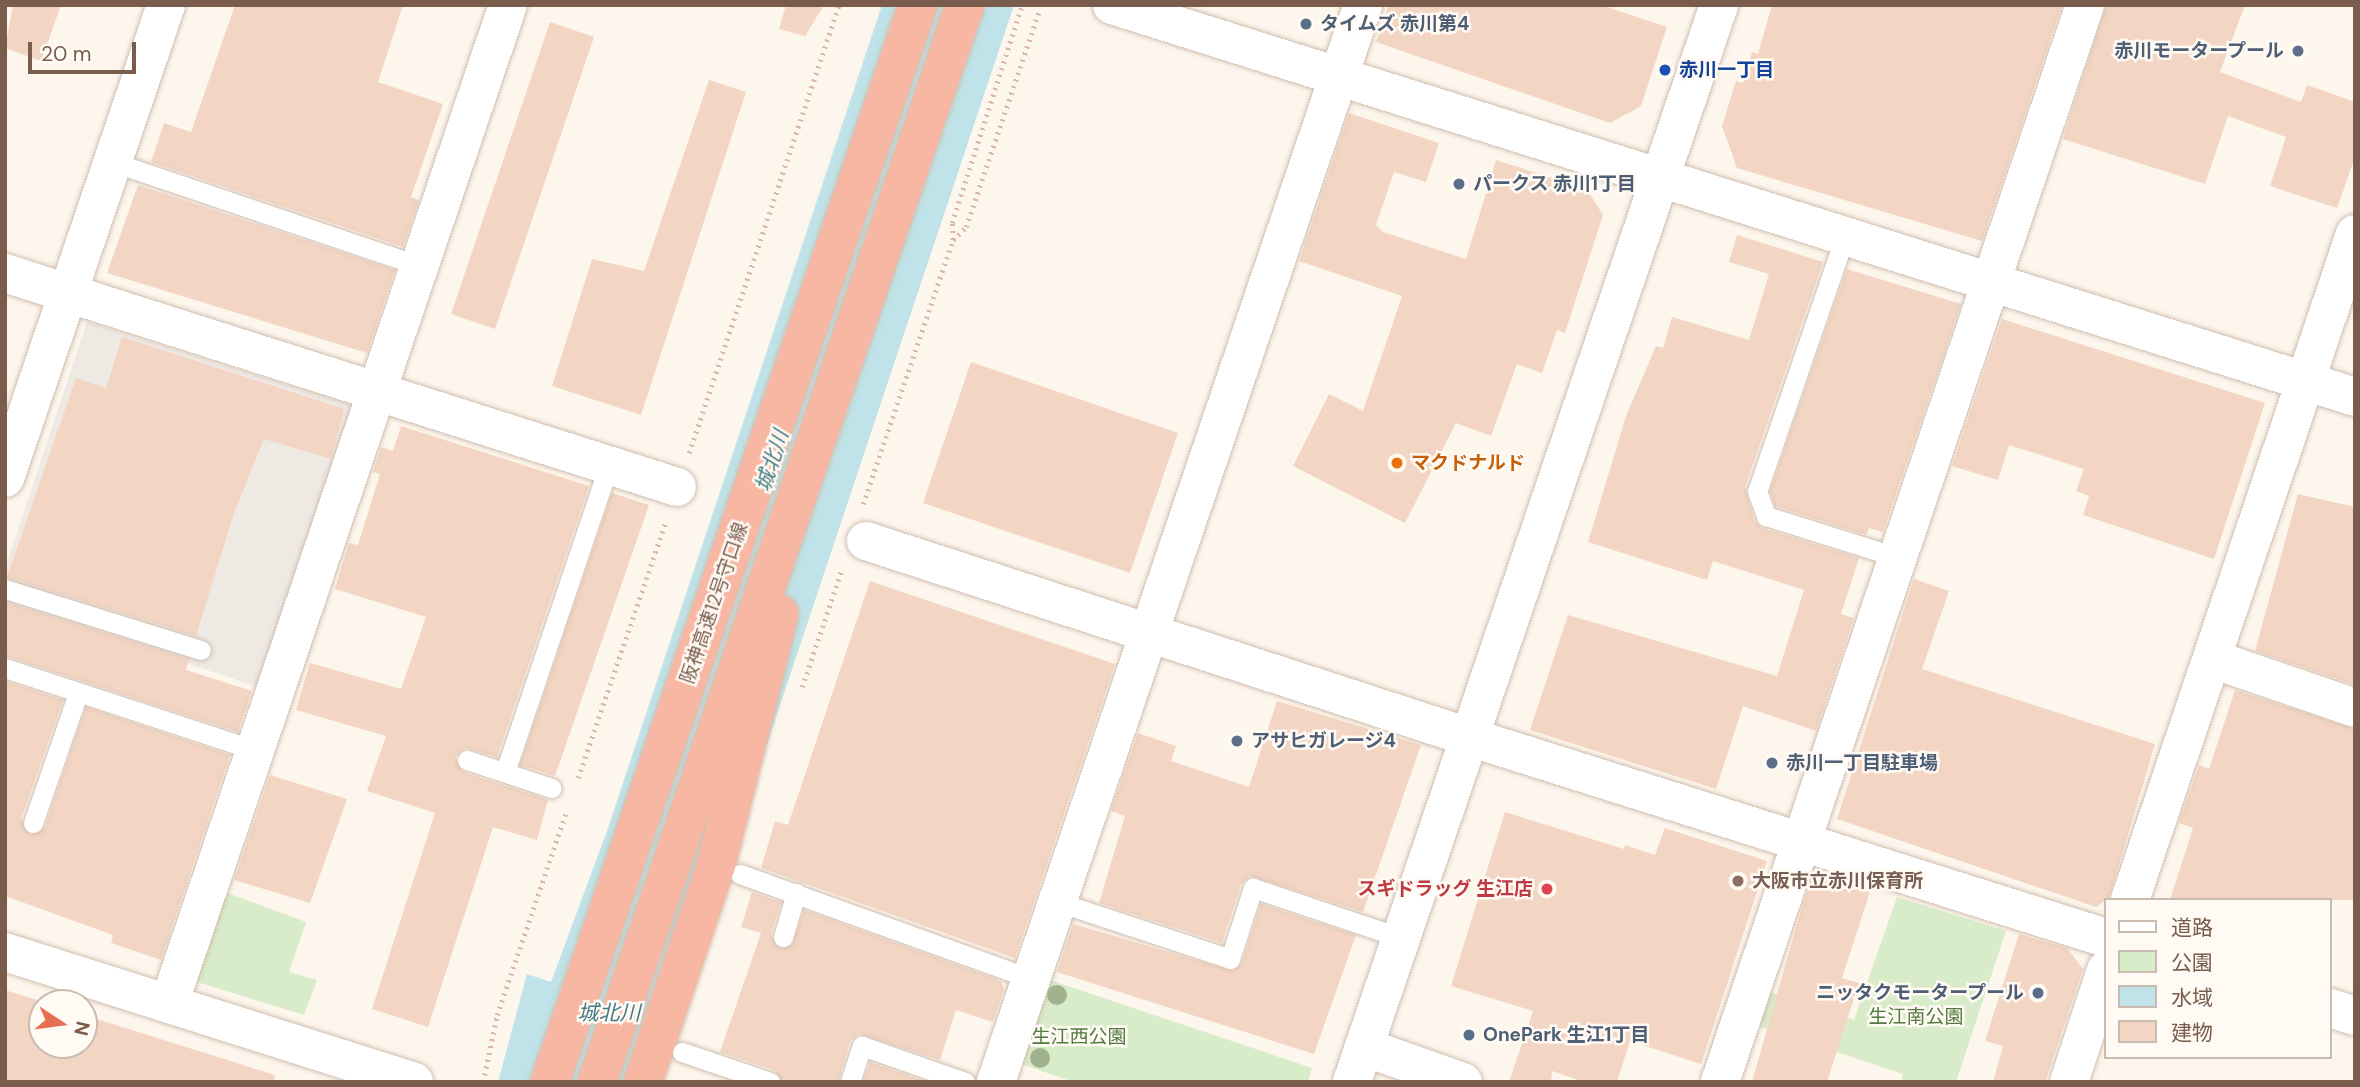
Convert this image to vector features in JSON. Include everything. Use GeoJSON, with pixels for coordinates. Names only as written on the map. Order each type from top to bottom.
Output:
{"type":"FeatureCollection","features":[{"type":"Feature","properties":{"kind":"highway","name":"阪神高速12号守口線"},"geometry":{"type":"LineString","coordinates":[[550,1082],[918,5]]}},
{"type":"Feature","properties":{"kind":"highway"},"geometry":{"type":"LineString","coordinates":[[597,1082],[965,5]]}},
{"type":"Feature","properties":{"kind":"highway"},"geometry":{"type":"LineString","coordinates":[[643,1082],[716,865],[753,733],[816,441]]}},
{"type":"Feature","properties":{"kind":"street"},"geometry":{"type":"LineString","coordinates":[[5,478],[12,439],[67,293],[166,5]]}},
{"type":"Feature","properties":{"kind":"street"},"geometry":{"type":"LineString","coordinates":[[169,1004],[508,5]]}},
{"type":"Feature","properties":{"kind":"street"},"geometry":{"type":"LineString","coordinates":[[1112,5],[2355,397]]}},
{"type":"Feature","properties":{"kind":"street"},"geometry":{"type":"LineString","coordinates":[[996,1082],[1363,5]]}},
{"type":"Feature","properties":{"kind":"street"},"geometry":{"type":"LineString","coordinates":[[1462,1082],[1358,1064],[1719,5]]}},
{"type":"Feature","properties":{"kind":"street"},"geometry":{"type":"LineString","coordinates":[[1720,1082],[1900,558],[2085,5]]}},
{"type":"Feature","properties":{"kind":"street"},"geometry":{"type":"LineString","coordinates":[[2131,898],[2355,234]]}},
{"type":"Feature","properties":{"kind":"street"},"geometry":{"type":"LineString","coordinates":[[5,273],[677,487]]}},
{"type":"Feature","properties":{"kind":"street"},"geometry":{"type":"LineString","coordinates":[[866,541],[1469,737],[2104,937]]}},
{"type":"Feature","properties":{"kind":"street"},"geometry":{"type":"LineString","coordinates":[[2212,659],[2355,708]]}},
{"type":"Feature","properties":{"kind":"street"},"geometry":{"type":"LineString","coordinates":[[5,952],[414,1082]]}},
{"type":"Feature","properties":{"kind":"street"},"geometry":{"type":"LineString","coordinates":[[2069,1082],[2104,976]]}},
{"type":"Feature","properties":{"kind":"street"},"geometry":{"type":"LineString","coordinates":[[2332,1009],[2355,1016]]}},
{"type":"Feature","properties":{"kind":"lane"},"geometry":{"type":"LineString","coordinates":[[113,162],[420,266]]}},
{"type":"Feature","properties":{"kind":"lane"},"geometry":{"type":"LineString","coordinates":[[1845,236],[1757,491],[1766,516],[1900,558]]}},
{"type":"Feature","properties":{"kind":"lane"},"geometry":{"type":"LineString","coordinates":[[505,772],[609,465]]}},
{"type":"Feature","properties":{"kind":"lane"},"geometry":{"type":"LineString","coordinates":[[5,589],[201,650]]}},
{"type":"Feature","properties":{"kind":"lane"},"geometry":{"type":"LineString","coordinates":[[5,668],[255,750]]}},
{"type":"Feature","properties":{"kind":"lane"},"geometry":{"type":"LineString","coordinates":[[33,822],[78,693]]}},
{"type":"Feature","properties":{"kind":"lane"},"geometry":{"type":"LineString","coordinates":[[467,760],[551,788]]}},
{"type":"Feature","properties":{"kind":"lane"},"geometry":{"type":"LineString","coordinates":[[740,874],[1031,979]]}},
{"type":"Feature","properties":{"kind":"lane"},"geometry":{"type":"LineString","coordinates":[[1058,902],[1230,958],[1254,888],[1402,937]]}},
{"type":"Feature","properties":{"kind":"lane"},"geometry":{"type":"LineString","coordinates":[[783,937],[796,893]]}},
{"type":"Feature","properties":{"kind":"lane"},"geometry":{"type":"LineString","coordinates":[[850,1082],[862,1046],[965,1082]]}},
{"type":"Feature","properties":{"kind":"lane"},"geometry":{"type":"LineString","coordinates":[[682,1052],[770,1082]]}},
{"type":"Feature","properties":{"kind":"path"},"geometry":{"type":"LineString","coordinates":[[576,782],[839,5]]}},
{"type":"Feature","properties":{"kind":"path"},"geometry":{"type":"LineString","coordinates":[[953,240],[965,227],[1039,12]]}},
{"type":"Feature","properties":{"kind":"path"},"geometry":{"type":"LineString","coordinates":[[483,1082],[496,1015],[568,807]]}},
{"type":"Feature","properties":{"kind":"shaded area"},"geometry":{"type":"Polygon","coordinates":[[[87,322],[351,405],[357,424],[267,690],[5,603],[5,569],[87,322]]]}},
{"type":"Feature","properties":{"kind":"green space"},"geometry":{"type":"Polygon","coordinates":[[[225,892],[306,922],[289,972],[317,980],[304,1015],[194,981],[225,892]]]}},
{"type":"Feature","properties":{"kind":"green space","name":"生江南公園"},"geometry":{"type":"Polygon","coordinates":[[[1897,897],[2006,931],[1956,1082],[1901,1082],[1903,1074],[1758,1026],[1770,992],[1854,1020],[1897,897]]]}},
{"type":"Feature","properties":{"kind":"green space","name":"生江西公園"},"geometry":{"type":"Polygon","coordinates":[[[1050,980],[1312,1068],[1308,1082],[1074,1082],[1021,1064],[1050,980]]]}},
{"type":"Feature","properties":{"kind":"water","name":"城北川"},"geometry":{"type":"Polygon","coordinates":[[[882,5],[1014,5],[654,1082],[498,1082],[527,974],[551,982],[607,831],[882,5]]]}},
{"type":"Feature","properties":{"kind":"building"},"geometry":{"type":"Polygon","coordinates":[[[13,5],[61,5],[41,61],[5,48],[13,5]]]}},
{"type":"Feature","properties":{"kind":"building"},"geometry":{"type":"Polygon","coordinates":[[[235,5],[403,5],[378,82],[443,104],[411,197],[419,200],[403,247],[151,162],[164,123],[191,132],[235,5]]]}},
{"type":"Feature","properties":{"kind":"building"},"geometry":{"type":"Polygon","coordinates":[[[786,5],[824,5],[805,36],[779,29],[786,5]]]}},
{"type":"Feature","properties":{"kind":"building"},"geometry":{"type":"Polygon","coordinates":[[[1389,5],[1601,5],[1667,27],[1641,106],[1610,123],[1376,42],[1389,5]]]}},
{"type":"Feature","properties":{"kind":"building"},"geometry":{"type":"Polygon","coordinates":[[[1772,5],[2062,5],[1982,241],[1737,168],[1722,126],[1736,81],[1743,83],[1752,52],[1758,54],[1772,5]]]}},
{"type":"Feature","properties":{"kind":"building"},"geometry":{"type":"Polygon","coordinates":[[[2106,5],[2245,5],[2220,72],[2301,102],[2307,85],[2355,102],[2355,157],[2337,208],[2270,186],[2286,137],[2228,116],[2205,184],[2063,139],[2106,5]]]}},
{"type":"Feature","properties":{"kind":"building"},"geometry":{"type":"Polygon","coordinates":[[[550,22],[594,37],[495,329],[451,314],[550,22]]]}},
{"type":"Feature","properties":{"kind":"building"},"geometry":{"type":"Polygon","coordinates":[[[709,80],[746,92],[641,415],[552,386],[592,259],[644,271],[709,80]]]}},
{"type":"Feature","properties":{"kind":"building"},"geometry":{"type":"Polygon","coordinates":[[[1349,113],[1439,143],[1426,182],[1394,172],[1376,225],[1383,232],[1466,259],[1496,160],[1587,189],[1603,215],[1565,333],[1557,330],[1542,373],[1517,364],[1491,436],[1456,423],[1405,523],[1293,466],[1329,394],[1363,411],[1402,296],[1299,261],[1349,113]]]}},
{"type":"Feature","properties":{"kind":"building"},"geometry":{"type":"Polygon","coordinates":[[[138,185],[395,270],[367,353],[107,273],[138,185]]]}},
{"type":"Feature","properties":{"kind":"building"},"geometry":{"type":"Polygon","coordinates":[[[1737,235],[1823,262],[1745,487],[1754,520],[1762,528],[1859,558],[1841,614],[1854,618],[1816,731],[1743,706],[1716,789],[1530,730],[1568,615],[1777,676],[1804,590],[1713,561],[1707,580],[1588,542],[1626,416],[1656,346],[1663,348],[1672,317],[1749,340],[1769,274],[1729,262],[1737,235]]]}},
{"type":"Feature","properties":{"kind":"building"},"geometry":{"type":"Polygon","coordinates":[[[1847,269],[1961,304],[1883,532],[1869,528],[1866,535],[1775,506],[1770,491],[1847,269]]]}},
{"type":"Feature","properties":{"kind":"building"},"geometry":{"type":"Polygon","coordinates":[[[2002,319],[2265,403],[2214,559],[2083,515],[2089,496],[2076,491],[2084,469],[2009,445],[1998,480],[1952,466],[2002,319]]]}},
{"type":"Feature","properties":{"kind":"building"},"geometry":{"type":"Polygon","coordinates":[[[122,337],[344,409],[331,459],[264,439],[234,513],[196,636],[7,577],[76,378],[106,388],[122,337]]]}},
{"type":"Feature","properties":{"kind":"building"},"geometry":{"type":"Polygon","coordinates":[[[971,362],[1178,433],[1130,573],[923,503],[971,362]]]}},
{"type":"Feature","properties":{"kind":"building"},"geometry":{"type":"Polygon","coordinates":[[[401,426],[589,486],[497,757],[465,748],[455,757],[463,772],[548,800],[537,840],[493,827],[428,1027],[372,1009],[435,813],[367,791],[386,736],[296,710],[310,663],[401,689],[426,617],[335,589],[349,543],[358,545],[380,474],[373,472],[381,447],[393,451],[401,426]]]}},
{"type":"Feature","properties":{"kind":"building"},"geometry":{"type":"Polygon","coordinates":[[[612,493],[649,505],[555,776],[520,765],[612,493]]]}},
{"type":"Feature","properties":{"kind":"building"},"geometry":{"type":"Polygon","coordinates":[[[2298,494],[2355,507],[2355,685],[2255,651],[2298,494]]]}},
{"type":"Feature","properties":{"kind":"building"},"geometry":{"type":"Polygon","coordinates":[[[1914,579],[1949,591],[1922,669],[2155,744],[2109,898],[2104,898],[2104,901],[2096,907],[1837,819],[1914,579]]]}},
{"type":"Feature","properties":{"kind":"building"},"geometry":{"type":"Polygon","coordinates":[[[870,581],[1115,664],[1015,958],[761,868],[775,821],[788,825],[870,581]]]}},
{"type":"Feature","properties":{"kind":"building"},"geometry":{"type":"Polygon","coordinates":[[[5,602],[189,659],[186,670],[252,691],[238,732],[5,656],[5,602]]]}},
{"type":"Feature","properties":{"kind":"building"},"geometry":{"type":"Polygon","coordinates":[[[5,681],[63,700],[21,819],[30,835],[45,827],[86,707],[230,755],[161,960],[111,943],[113,935],[5,896],[5,681]]]}},
{"type":"Feature","properties":{"kind":"building"},"geometry":{"type":"Polygon","coordinates":[[[2235,690],[2355,729],[2355,900],[2171,898],[2193,828],[2179,823],[2199,765],[2209,769],[2235,690]]]}},
{"type":"Feature","properties":{"kind":"building"},"geometry":{"type":"Polygon","coordinates":[[[1277,701],[1421,745],[1363,912],[1250,876],[1241,884],[1222,943],[1099,903],[1125,816],[1111,811],[1138,733],[1176,746],[1171,761],[1249,787],[1277,701]]]}},
{"type":"Feature","properties":{"kind":"building"},"geometry":{"type":"Polygon","coordinates":[[[270,775],[347,799],[310,903],[234,880],[270,775]]]}},
{"type":"Feature","properties":{"kind":"building"},"geometry":{"type":"Polygon","coordinates":[[[1505,812],[1624,849],[1625,845],[1655,855],[1665,828],[1767,861],[1701,1064],[1630,1041],[1617,1082],[1584,1082],[1552,1071],[1551,1082],[1509,1082],[1533,1011],[1451,986],[1505,812]]]}},
{"type":"Feature","properties":{"kind":"building"},"geometry":{"type":"Polygon","coordinates":[[[1821,876],[1870,892],[1842,978],[1859,983],[1827,1082],[1752,1082],[1811,880],[1821,876]]]}},
{"type":"Feature","properties":{"kind":"building"},"geometry":{"type":"Polygon","coordinates":[[[752,892],[781,902],[771,934],[779,948],[792,945],[804,910],[1001,981],[1004,990],[993,1022],[956,1010],[940,1060],[859,1034],[850,1042],[838,1082],[782,1082],[774,1070],[720,1052],[761,933],[741,927],[752,892]]]}},
{"type":"Feature","properties":{"kind":"building"},"geometry":{"type":"Polygon","coordinates":[[[1261,904],[1356,935],[1314,1054],[1057,972],[1073,924],[1233,971],[1242,963],[1261,904]]]}},
{"type":"Feature","properties":{"kind":"building","name":"ニッタクモータープール"},"geometry":{"type":"Polygon","coordinates":[[[2019,934],[2067,948],[2083,969],[2045,1082],[1993,1082],[2003,1046],[1985,1041],[2019,934]]]}},
{"type":"Feature","properties":{"kind":"building"},"geometry":{"type":"Polygon","coordinates":[[[5,990],[28,997],[28,1059],[98,1059],[98,1019],[275,1075],[274,1082],[5,1082],[5,990]]]}},
{"type":"Feature","properties":{"kind":"building"},"geometry":{"type":"Polygon","coordinates":[[[870,1062],[927,1082],[863,1082],[870,1062]]]}},
{"type":"Feature","properties":{"kind":"place","name":"タイムズ 赤川第4"},"geometry":{"type":"Point","coordinates":[1306,24]}},
{"type":"Feature","properties":{"kind":"place","name":"赤川モータープール"},"geometry":{"type":"Point","coordinates":[2298,51]}},
{"type":"Feature","properties":{"kind":"place","name":"赤川一丁目"},"geometry":{"type":"Point","coordinates":[1665,70]}},
{"type":"Feature","properties":{"kind":"place","name":"パークス 赤川1丁目"},"geometry":{"type":"Point","coordinates":[1459,184]}},
{"type":"Feature","properties":{"kind":"place","name":"マクドナルド"},"geometry":{"type":"Point","coordinates":[1397,463]}},
{"type":"Feature","properties":{"kind":"place","name":"アサヒガレージ4"},"geometry":{"type":"Point","coordinates":[1237,741]}},
{"type":"Feature","properties":{"kind":"place","name":"赤川一丁目駐車場"},"geometry":{"type":"Point","coordinates":[1772,763]}},
{"type":"Feature","properties":{"kind":"place","name":"大阪市立赤川保育所"},"geometry":{"type":"Point","coordinates":[1738,881]}},
{"type":"Feature","properties":{"kind":"place","name":"スギドラッグ 生江店"},"geometry":{"type":"Point","coordinates":[1547,889]}},
{"type":"Feature","properties":{"kind":"place","name":"ニッタクモータープール"},"geometry":{"type":"Point","coordinates":[2038,993]}},
{"type":"Feature","properties":{"kind":"place","name":"OnePark 生江1丁目"},"geometry":{"type":"Point","coordinates":[1469,1035]}}]}
